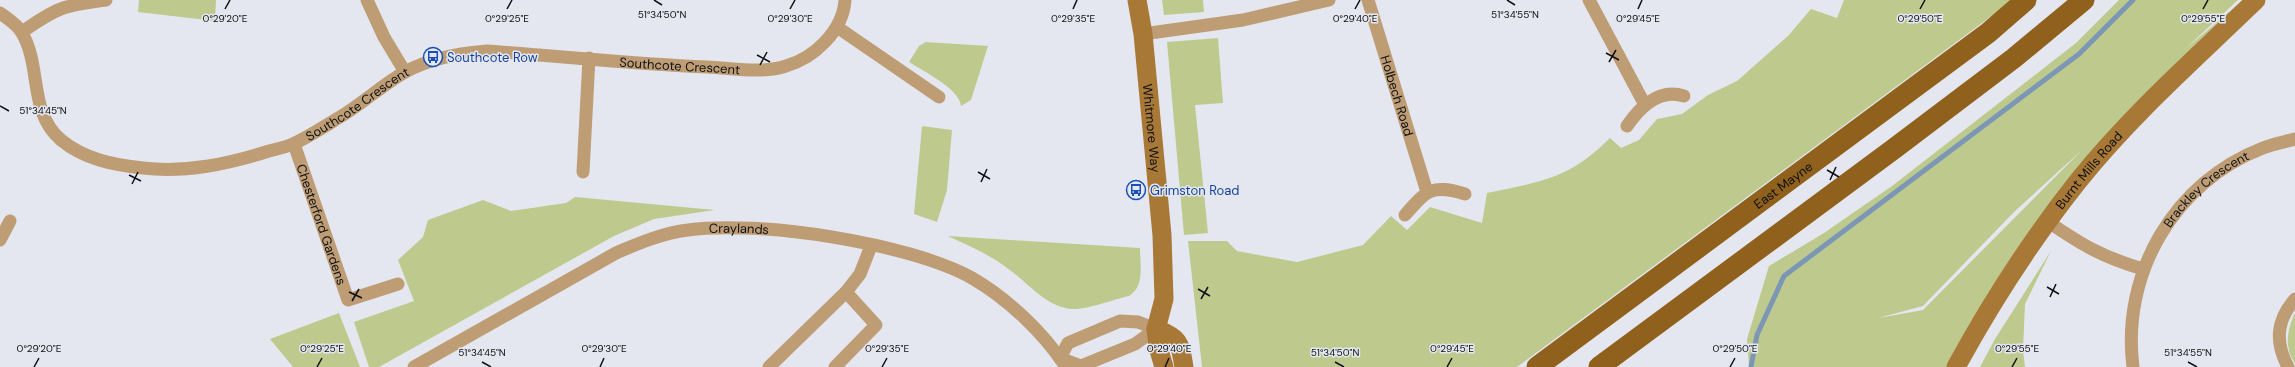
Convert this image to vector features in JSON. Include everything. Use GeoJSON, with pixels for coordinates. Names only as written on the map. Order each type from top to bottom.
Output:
{"type":"FeatureCollection","features":[{"type":"Feature","properties":{"kind":"main road","name":"East Mayne"},"geometry":{"type":"LineString","coordinates":[[1537,367],[1950,61],[2026,0]]}},
{"type":"Feature","properties":{"kind":"main road"},"geometry":{"type":"LineString","coordinates":[[1599,367],[1914,134],[2014,58],[2084,0]]}},
{"type":"Feature","properties":{"kind":"street"},"geometry":{"type":"LineString","coordinates":[[22,32],[49,12],[60,8],[106,0]]}},
{"type":"Feature","properties":{"kind":"street"},"geometry":{"type":"LineString","coordinates":[[367,0],[384,37],[405,72]]}},
{"type":"Feature","properties":{"kind":"street","name":"Southcote Crescent"},"geometry":{"type":"LineString","coordinates":[[0,13],[22,32],[28,45],[36,95],[42,115],[51,129],[61,140],[85,156],[125,166],[173,170],[207,167],[244,159],[294,144],[341,116],[405,72],[444,58],[487,51],[763,70],[786,66],[803,59],[821,45],[837,27],[845,0]]}},
{"type":"Feature","properties":{"kind":"street","name":"Whitmore Way"},"geometry":{"type":"LineString","coordinates":[[1137,0],[1142,34],[1162,235],[1164,299],[1156,329],[1158,347],[1164,367]]}},
{"type":"Feature","properties":{"kind":"street"},"geometry":{"type":"LineString","coordinates":[[1142,34],[1243,20],[1330,0]]}},
{"type":"Feature","properties":{"kind":"street","name":"Holbech Road"},"geometry":{"type":"LineString","coordinates":[[1368,0],[1428,192]]}},
{"type":"Feature","properties":{"kind":"street"},"geometry":{"type":"LineString","coordinates":[[1589,0],[1645,105]]}},
{"type":"Feature","properties":{"kind":"street","name":"Burnt Mills Road"},"geometry":{"type":"LineString","coordinates":[[1956,367],[1990,305],[2048,221],[2080,178],[2163,89],[2256,0]]}},
{"type":"Feature","properties":{"kind":"street"},"geometry":{"type":"LineString","coordinates":[[837,27],[939,97]]}},
{"type":"Feature","properties":{"kind":"street"},"geometry":{"type":"LineString","coordinates":[[583,172],[589,58]]}},
{"type":"Feature","properties":{"kind":"street"},"geometry":{"type":"LineString","coordinates":[[1626,126],[1645,105],[1657,97],[1668,94],[1684,96]]}},
{"type":"Feature","properties":{"kind":"street","name":"Brackley Crescent"},"geometry":{"type":"LineString","coordinates":[[2133,367],[2131,350],[2132,314],[2143,269],[2156,243],[2170,221],[2184,203],[2206,181],[2235,162],[2263,148],[2295,139]]}},
{"type":"Feature","properties":{"kind":"street","name":"Chesterford Gardens"},"geometry":{"type":"LineString","coordinates":[[294,144],[348,300],[398,284]]}},
{"type":"Feature","properties":{"kind":"street"},"geometry":{"type":"LineString","coordinates":[[1405,215],[1432,189],[1442,189],[1465,194]]}},
{"type":"Feature","properties":{"kind":"street"},"geometry":{"type":"LineString","coordinates":[[0,240],[10,221]]}},
{"type":"Feature","properties":{"kind":"street"},"geometry":{"type":"LineString","coordinates":[[2048,221],[2089,249],[2113,260],[2143,269]]}},
{"type":"Feature","properties":{"kind":"street","name":"Craylands"},"geometry":{"type":"LineString","coordinates":[[414,367],[616,253],[651,239],[688,230],[738,228],[808,233],[871,246],[940,264],[989,289],[1039,333],[1063,362]]}},
{"type":"Feature","properties":{"kind":"street"},"geometry":{"type":"LineString","coordinates":[[769,367],[846,292],[860,274],[871,246]]}},
{"type":"Feature","properties":{"kind":"street"},"geometry":{"type":"LineString","coordinates":[[835,367],[876,325],[846,292]]}},
{"type":"Feature","properties":{"kind":"street"},"geometry":{"type":"LineString","coordinates":[[2288,367],[2280,352],[2279,333],[2284,315],[2295,299]]}},
{"type":"Feature","properties":{"kind":"street"},"geometry":{"type":"LineString","coordinates":[[1156,329],[1135,344],[1081,366],[1063,362],[1068,343],[1120,321],[1138,322],[1172,335],[1178,340],[1184,367]]}},
{"type":"Feature","properties":{"kind":"green space"},"geometry":{"type":"Polygon","coordinates":[[[139,0],[216,0],[215,21],[138,12],[139,0]]]}},
{"type":"Feature","properties":{"kind":"green space"},"geometry":{"type":"Polygon","coordinates":[[[1162,0],[1203,0],[1204,12],[1164,15],[1162,0]]]}},
{"type":"Feature","properties":{"kind":"green space"},"geometry":{"type":"Polygon","coordinates":[[[1844,0],[2013,0],[1517,367],[1202,367],[1188,241],[1227,241],[1237,251],[1297,262],[1363,245],[1391,216],[1407,230],[1430,207],[1482,223],[1487,193],[1539,181],[1567,171],[1581,163],[1610,138],[1621,148],[1639,140],[1657,119],[1682,114],[1708,95],[1737,81],[1788,36],[1811,9],[1837,18],[1844,0]]]}},
{"type":"Feature","properties":{"kind":"green space"},"geometry":{"type":"Polygon","coordinates":[[[2119,0],[2238,0],[2183,51],[2243,0],[2056,197],[1950,367],[1749,367],[1747,339],[1769,266],[1824,233],[1892,186],[2076,43],[2119,0]],[[2082,150],[2014,212],[1923,306],[1878,318],[1923,310],[2082,150]]]}},
{"type":"Feature","properties":{"kind":"green space"},"geometry":{"type":"Polygon","coordinates":[[[1218,38],[1223,103],[1195,105],[1208,233],[1184,235],[1167,42],[1218,38]]]}},
{"type":"Feature","properties":{"kind":"green space"},"geometry":{"type":"Polygon","coordinates":[[[926,42],[988,46],[971,100],[961,106],[959,100],[948,87],[909,62],[919,46],[926,42]]]}},
{"type":"Feature","properties":{"kind":"green space"},"geometry":{"type":"Polygon","coordinates":[[[922,126],[952,130],[947,190],[937,222],[914,214],[922,126]]]}},
{"type":"Feature","properties":{"kind":"green space"},"geometry":{"type":"Polygon","coordinates":[[[575,197],[715,210],[654,219],[614,236],[379,367],[369,367],[354,322],[414,301],[398,260],[423,237],[428,220],[483,200],[511,211],[566,203],[575,197]]]}},
{"type":"Feature","properties":{"kind":"green space"},"geometry":{"type":"Polygon","coordinates":[[[948,236],[1140,248],[1140,281],[1134,292],[1129,296],[1085,308],[1063,308],[1046,299],[993,258],[948,236]]]}},
{"type":"Feature","properties":{"kind":"green space"},"geometry":{"type":"Polygon","coordinates":[[[2051,251],[2025,304],[2023,350],[2025,367],[1980,367],[1995,339],[2051,251]]]}},
{"type":"Feature","properties":{"kind":"green space"},"geometry":{"type":"Polygon","coordinates":[[[339,313],[360,367],[293,367],[270,339],[339,313]]]}},
{"type":"Feature","properties":{"kind":"green space"},"geometry":{"type":"Polygon","coordinates":[[[2295,313],[2295,363],[2289,352],[2288,339],[2290,326],[2295,313]]]}},
{"type":"Feature","properties":{"kind":"waterway"},"geometry":{"type":"LineString","coordinates":[[1751,367],[1757,335],[1784,276],[2079,54],[2133,0]]}},
{"type":"Feature","properties":{"kind":"place","name":"Southcote Row"},"geometry":{"type":"Point","coordinates":[433,57]}},
{"type":"Feature","properties":{"kind":"place","name":"Grimston Road"},"geometry":{"type":"Point","coordinates":[1136,190]}}]}
